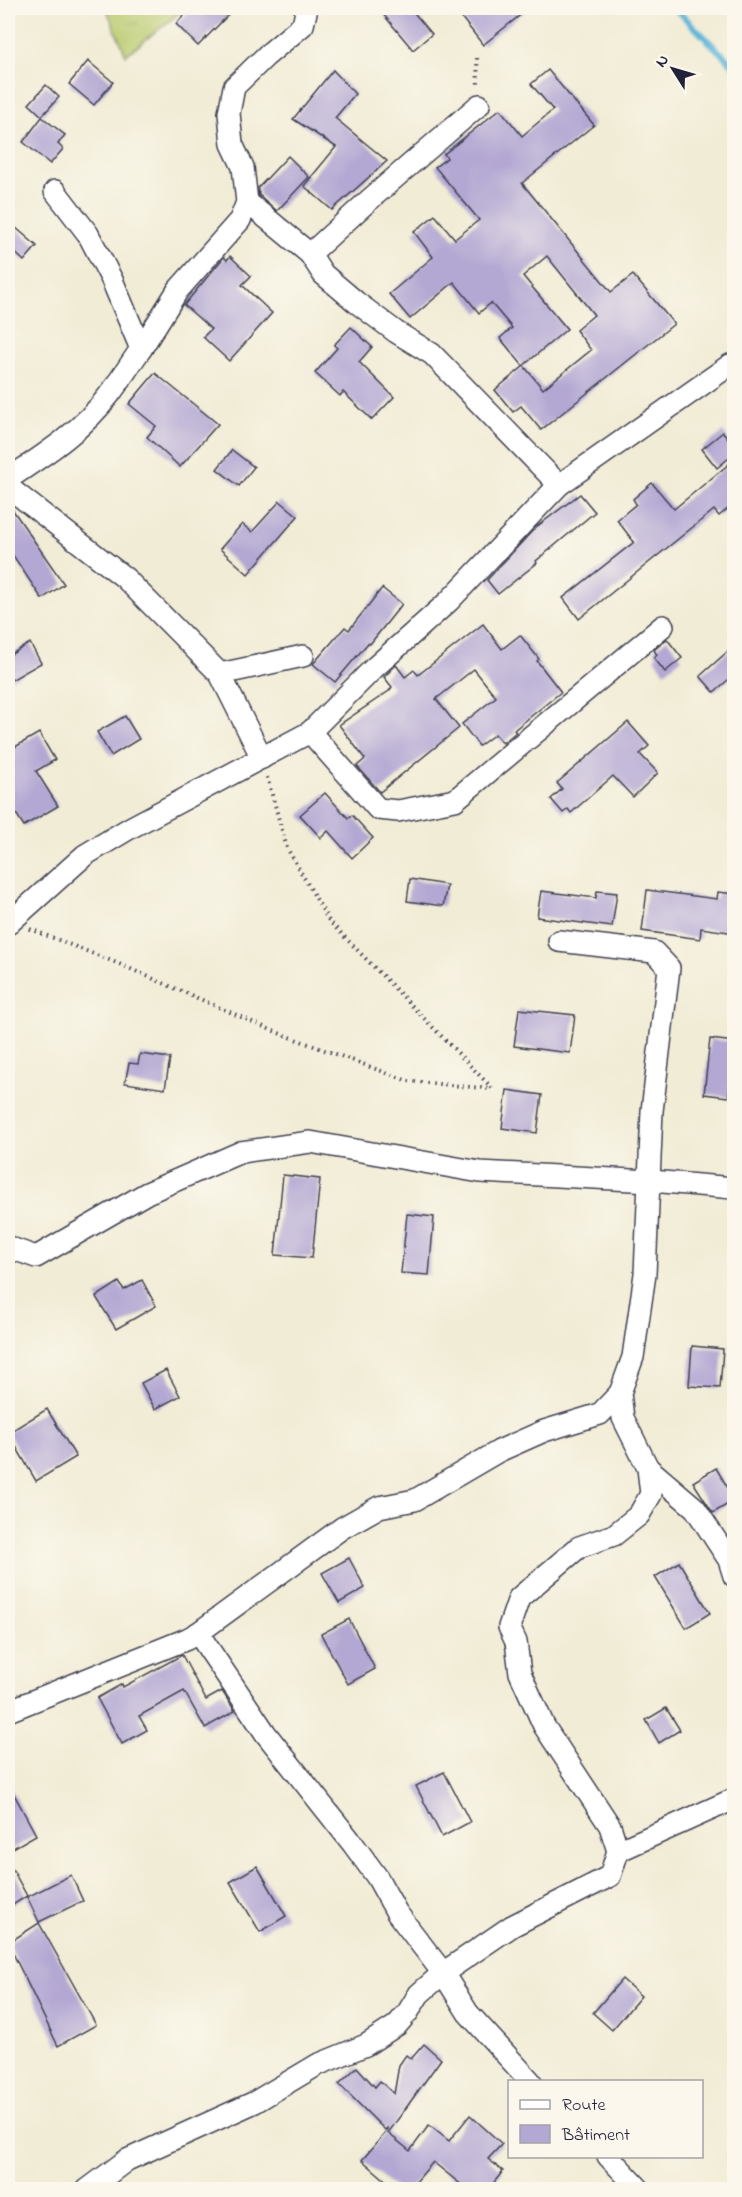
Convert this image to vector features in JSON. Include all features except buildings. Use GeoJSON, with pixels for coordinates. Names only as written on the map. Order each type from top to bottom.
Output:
{"type":"FeatureCollection","features":[{"type":"Feature","properties":{"kind":"street"},"geometry":{"type":"LineString","coordinates":[[8,479],[57,446],[108,396],[178,290],[240,220],[247,202],[243,167],[232,144],[229,113],[234,87],[303,25],[307,8]]}},
{"type":"Feature","properties":{"kind":"street"},"geometry":{"type":"LineString","coordinates":[[310,254],[479,105]]}},
{"type":"Feature","properties":{"kind":"street"},"geometry":{"type":"LineString","coordinates":[[55,191],[88,234],[112,280],[141,349]]}},
{"type":"Feature","properties":{"kind":"street"},"geometry":{"type":"LineString","coordinates":[[247,202],[310,254],[323,274],[356,302],[396,332],[432,354],[560,484]]}},
{"type":"Feature","properties":{"kind":"street"},"geometry":{"type":"LineString","coordinates":[[9,923],[85,855],[130,828],[310,732],[374,668],[449,601],[560,484],[730,365]]}},
{"type":"Feature","properties":{"kind":"street"},"geometry":{"type":"LineString","coordinates":[[8,487],[125,578],[220,674],[262,758]]}},
{"type":"Feature","properties":{"kind":"street"},"geometry":{"type":"LineString","coordinates":[[310,732],[378,809],[398,811],[455,800],[663,627]]}},
{"type":"Feature","properties":{"kind":"street"},"geometry":{"type":"LineString","coordinates":[[220,674],[303,656]]}},
{"type":"Feature","properties":{"kind":"street"},"geometry":{"type":"LineString","coordinates":[[8,1711],[198,1633],[342,1528],[379,1507],[415,1500],[499,1451],[544,1431],[600,1414],[620,1393],[633,1357],[645,1274],[651,1181],[652,1111],[669,968],[654,952],[559,941]]}},
{"type":"Feature","properties":{"kind":"street"},"geometry":{"type":"LineString","coordinates":[[8,1247],[36,1257],[147,1193],[242,1152],[310,1142],[480,1172],[735,1188]]}},
{"type":"Feature","properties":{"kind":"street"},"geometry":{"type":"LineString","coordinates":[[87,2190],[127,2160],[255,2102],[317,2065],[366,2045],[397,2025],[419,1994],[443,1973],[512,1926],[609,1876],[618,1851],[610,1826],[544,1726],[520,1673],[516,1642],[509,1627],[519,1598],[579,1547],[614,1535],[639,1515],[651,1494],[648,1468],[623,1418],[620,1393]]}},
{"type":"Feature","properties":{"kind":"street"},"geometry":{"type":"LineString","coordinates":[[648,1468],[695,1508],[729,1560],[735,1576]]}},
{"type":"Feature","properties":{"kind":"street"},"geometry":{"type":"LineString","coordinates":[[198,1633],[266,1734],[377,1877],[397,1913],[443,1973],[468,2013],[529,2080]]}},
{"type":"Feature","properties":{"kind":"street"},"geometry":{"type":"LineString","coordinates":[[618,1851],[735,1799]]}},
{"type":"Feature","properties":{"kind":"street"},"geometry":{"type":"LineString","coordinates":[[609,2158],[631,2185]]}},
{"type":"Feature","properties":{"kind":"path"},"geometry":{"type":"LineString","coordinates":[[477,58],[479,105]]}},
{"type":"Feature","properties":{"kind":"path"},"geometry":{"type":"LineString","coordinates":[[9,923],[117,963],[272,1030],[408,1081],[492,1089],[329,921],[287,848],[262,758]]}},
{"type":"Feature","properties":{"kind":"green space"},"geometry":{"type":"Polygon","coordinates":[[[106,8],[186,8],[126,55],[106,8]]]}},
{"type":"Feature","properties":{"kind":"waterway"},"geometry":{"type":"LineString","coordinates":[[675,8],[734,66]]}}]}
